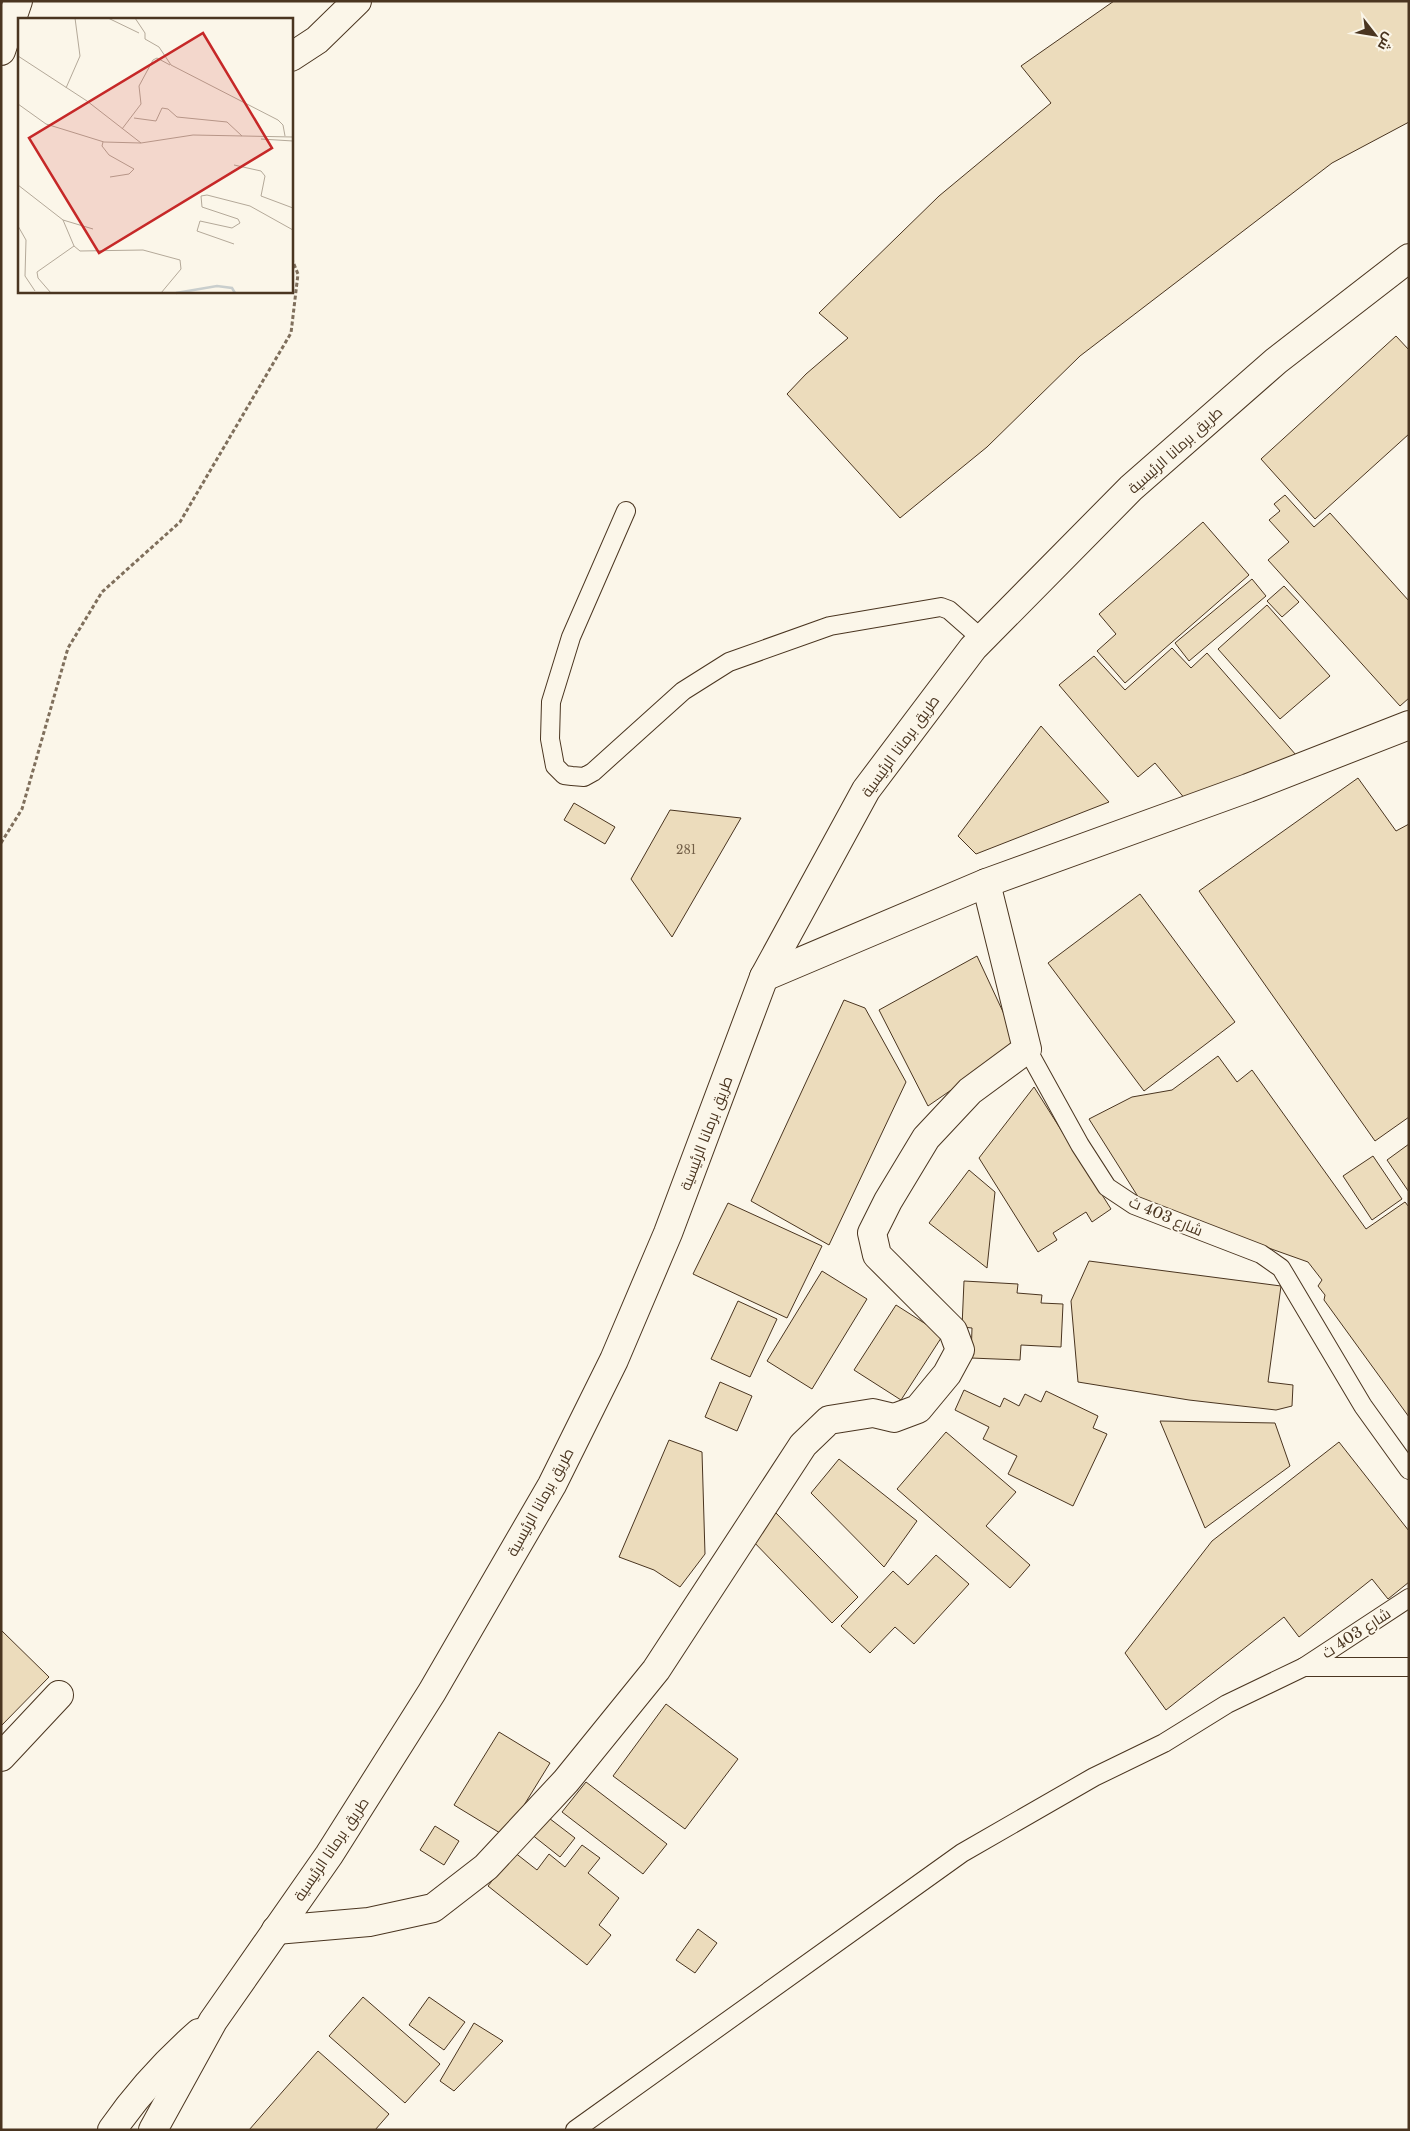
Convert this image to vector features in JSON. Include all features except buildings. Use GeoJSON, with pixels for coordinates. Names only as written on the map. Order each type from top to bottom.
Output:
{"type":"FeatureCollection","features":[{"type":"Feature","properties":{"kind":"street"},"geometry":{"type":"LineString","coordinates":[[1,51],[18,1]]}},
{"type":"Feature","properties":{"kind":"street"},"geometry":{"type":"LineString","coordinates":[[292,55],[317,40],[357,1]]}},
{"type":"Feature","properties":{"kind":"street","name":"طريق برمانا الرئيسية"},"geometry":{"type":"LineString","coordinates":[[153,2130],[213,2021],[329,1855],[432,1692],[552,1485],[614,1360],[668,1233],[764,977],[866,790],[982,639],[1138,482],[1276,361],[1409,258]]}},
{"type":"Feature","properties":{"kind":"street"},"geometry":{"type":"LineString","coordinates":[[764,977],[986,883],[1248,788],[1409,725]]}},
{"type":"Feature","properties":{"kind":"street","name":"شارع 403 ث"},"geometry":{"type":"LineString","coordinates":[[986,883],[1027,1049]]}},
{"type":"Feature","properties":{"kind":"street"},"geometry":{"type":"LineString","coordinates":[[276,1930],[369,1922],[433,1908],[486,1867],[566,1781],[656,1670],[803,1445],[829,1420],[873,1413],[894,1418],[918,1409],[947,1374],[960,1350],[953,1331],[877,1255],[872,1233],[888,1201],[926,1138],[970,1091],[1027,1049]]}},
{"type":"Feature","properties":{"kind":"street"},"geometry":{"type":"LineString","coordinates":[[1,1757],[59,1695]]}},
{"type":"Feature","properties":{"kind":"street"},"geometry":{"type":"LineString","coordinates":[[112,2130],[128,2107],[170,2059],[213,2021]]}},
{"type":"Feature","properties":{"kind":"lane"},"geometry":{"type":"LineString","coordinates":[[626,511],[571,638],[551,702],[552,761],[564,775],[584,777],[593,772],[683,691],[729,662],[830,626],[940,607],[949,610],[982,639]]}},
{"type":"Feature","properties":{"kind":"lane","name":"شارع 403 ث"},"geometry":{"type":"LineString","coordinates":[[1027,1049],[1080,1145],[1107,1187],[1134,1205],[1261,1254],[1281,1268],[1362,1406],[1409,1470]]}},
{"type":"Feature","properties":{"kind":"lane","name":"شارع 403 ث"},"geometry":{"type":"LineString","coordinates":[[575,2130],[962,1853],[1094,1776],[1164,1743],[1227,1704],[1304,1667],[1409,1598]]}},
{"type":"Feature","properties":{"kind":"lane"},"geometry":{"type":"LineString","coordinates":[[1304,1667],[1409,1667]]}},
{"type":"Feature","properties":{"kind":"path"},"geometry":{"type":"LineString","coordinates":[[1,843],[22,809],[68,648],[102,592],[180,522],[291,333],[298,274],[292,259]]}}]}
